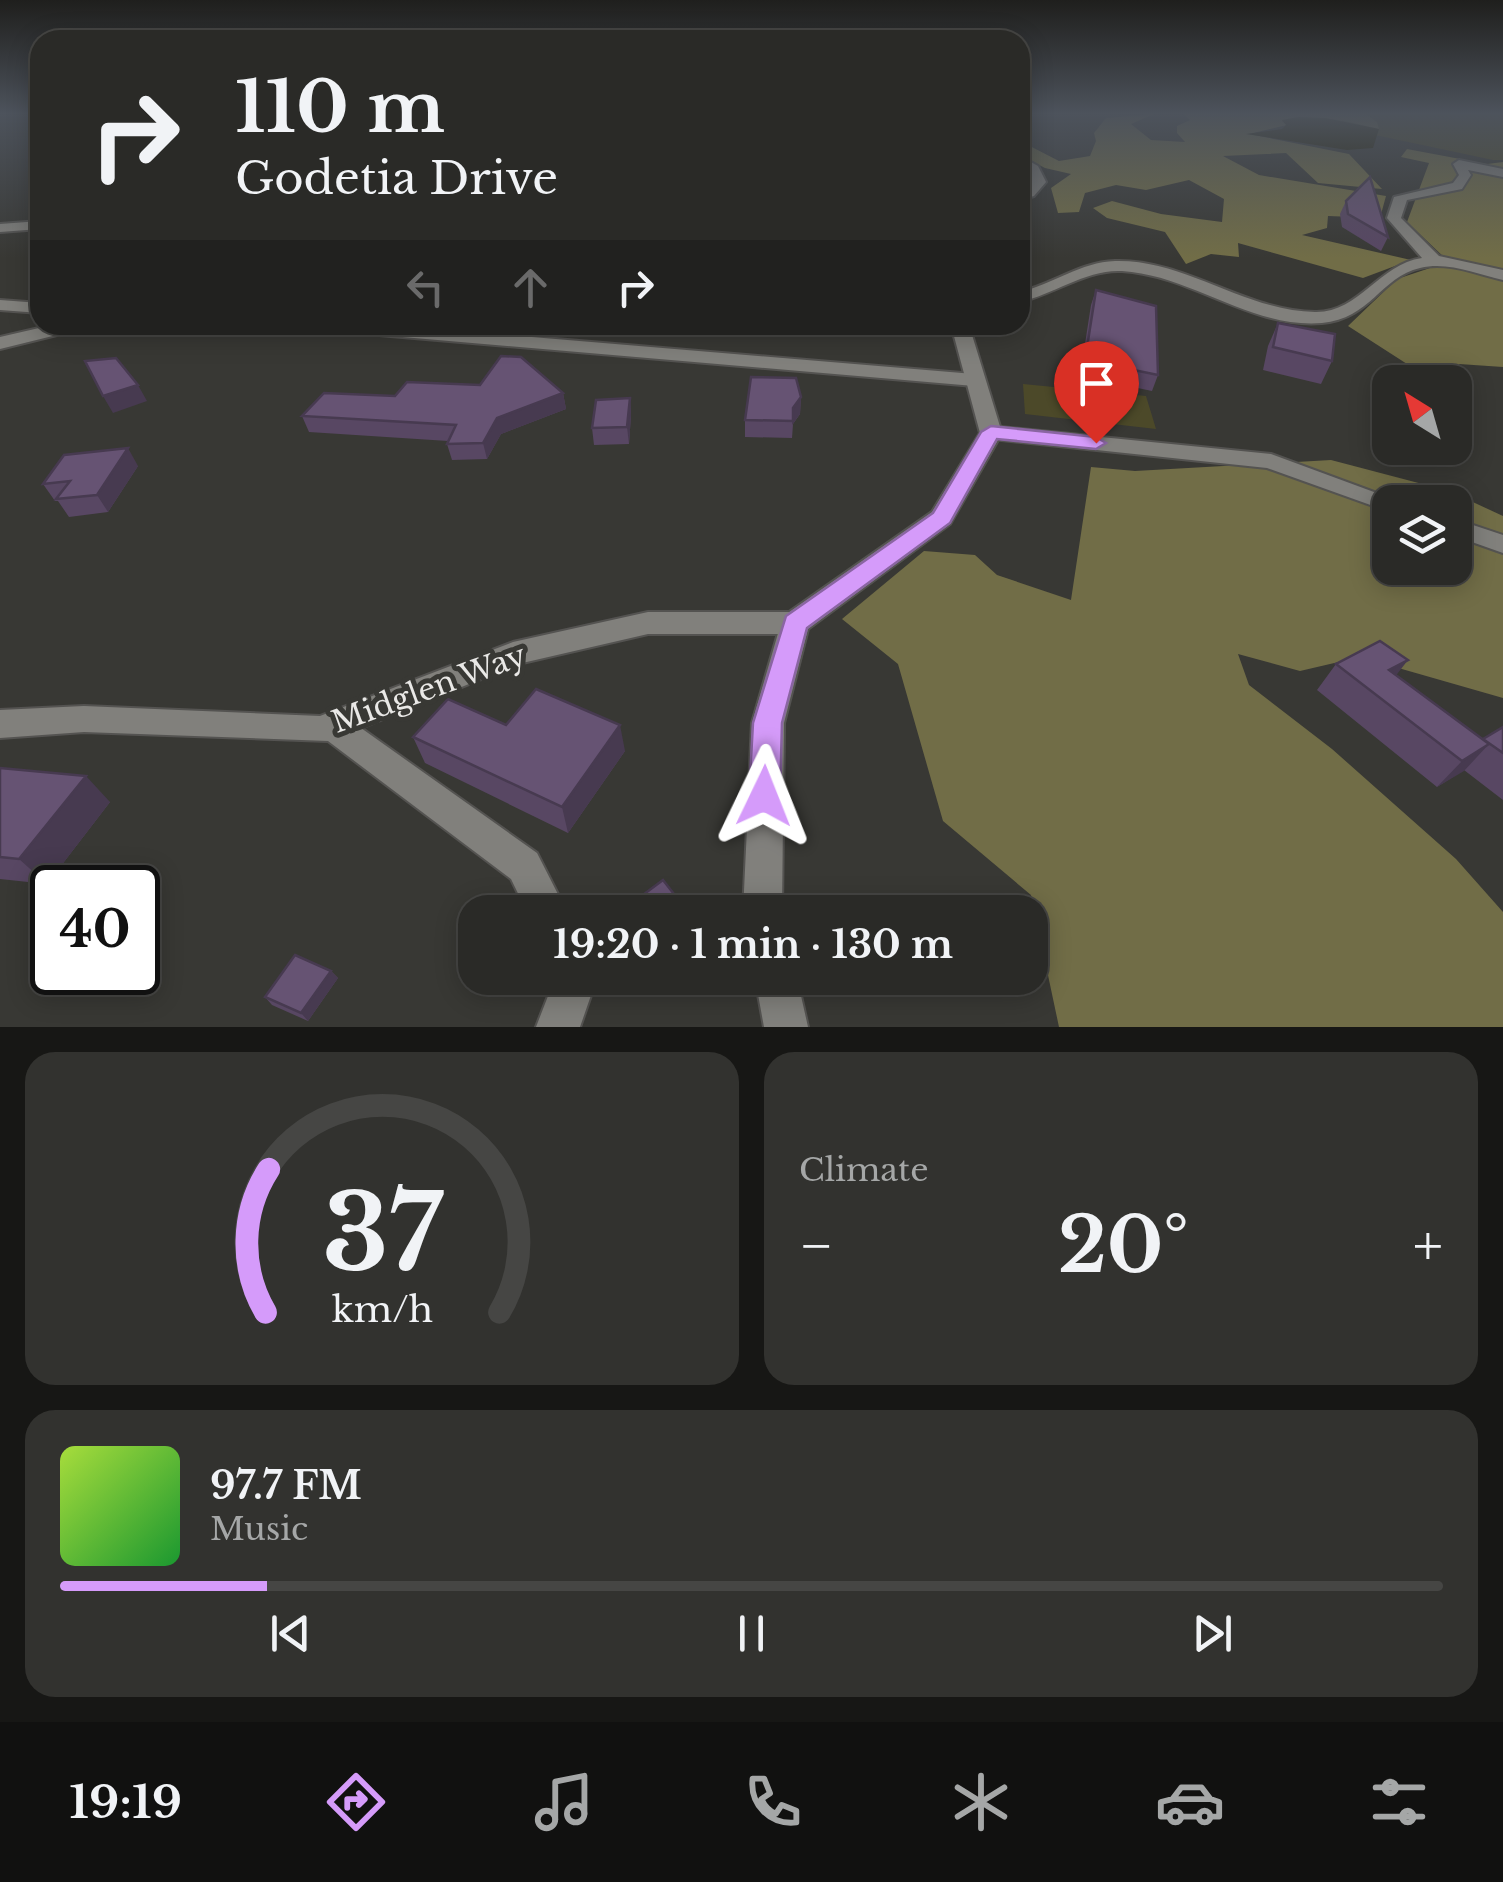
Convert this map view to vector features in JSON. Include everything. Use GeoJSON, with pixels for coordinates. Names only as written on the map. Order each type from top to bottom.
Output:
{"type":"FeatureCollection","features":[{"type":"Feature","properties":{"kind":"street"},"geometry":{"type":"LineString","coordinates":[[1030,166],[1038,182],[1030,193]]}},
{"type":"Feature","properties":{"kind":"street"},"geometry":{"type":"LineString","coordinates":[[1503,176],[1465,174],[1457,186],[1400,198],[1394,218],[1410,239],[1435,260],[1503,275]]}},
{"type":"Feature","properties":{"kind":"street"},"geometry":{"type":"LineString","coordinates":[[0,228],[30,226]]}},
{"type":"Feature","properties":{"kind":"street"},"geometry":{"type":"LineString","coordinates":[[1030,294],[1054,287],[1087,269],[1119,266],[1175,277],[1280,314],[1342,317],[1354,312],[1386,276],[1435,260]]}},
{"type":"Feature","properties":{"kind":"street"},"geometry":{"type":"LineString","coordinates":[[0,305],[30,307]]}},
{"type":"Feature","properties":{"kind":"street"},"geometry":{"type":"LineString","coordinates":[[0,343],[33,335]]}},
{"type":"Feature","properties":{"kind":"street"},"geometry":{"type":"LineString","coordinates":[[491,335],[974,380]]}},
{"type":"Feature","properties":{"kind":"street"},"geometry":{"type":"LineString","coordinates":[[763,895],[768,723],[795,623],[942,518],[991,432],[963,335]]}},
{"type":"Feature","properties":{"kind":"street"},"geometry":{"type":"LineString","coordinates":[[991,432],[1271,461],[1372,497]]}},
{"type":"Feature","properties":{"kind":"street"},"geometry":{"type":"LineString","coordinates":[[1472,533],[1503,544]]}},
{"type":"Feature","properties":{"kind":"street","name":"Midglen Way"},"geometry":{"type":"LineString","coordinates":[[0,724],[84,719],[334,727],[513,654],[648,623],[795,623]]}},
{"type":"Feature","properties":{"kind":"street"},"geometry":{"type":"LineString","coordinates":[[334,727],[524,866],[539,895]]}},
{"type":"Feature","properties":{"kind":"street"},"geometry":{"type":"LineString","coordinates":[[558,1027],[570,995]]}},
{"type":"Feature","properties":{"kind":"street"},"geometry":{"type":"LineString","coordinates":[[779,995],[786,1027]]}},
{"type":"Feature","properties":{"kind":"shaded area"},"geometry":{"type":"Polygon","coordinates":[[[1033,162],[1234,162],[1259,175],[1386,196],[1380,218],[1328,216],[1327,228],[1302,235],[1411,260],[1363,278],[1238,243],[1239,257],[1211,254],[1186,264],[1165,232],[1107,218],[1093,208],[1112,201],[1161,214],[1222,222],[1224,199],[1189,180],[1146,190],[1116,185],[1085,193],[1079,212],[1058,213],[1051,188],[1071,174],[1033,162]]]}},
{"type":"Feature","properties":{"kind":"shaded area"},"geometry":{"type":"Polygon","coordinates":[[[1296,162],[1356,162],[1382,189],[1318,183],[1296,162]]]}},
{"type":"Feature","properties":{"kind":"shaded area"},"geometry":{"type":"Polygon","coordinates":[[[1424,162],[1503,162],[1503,271],[1447,260],[1407,222],[1429,163],[1424,162]]]}},
{"type":"Feature","properties":{"kind":"shaded area"},"geometry":{"type":"Polygon","coordinates":[[[1439,265],[1503,280],[1503,367],[1409,365],[1348,326],[1397,279],[1439,265]]]}},
{"type":"Feature","properties":{"kind":"shaded area"},"geometry":{"type":"Polygon","coordinates":[[[1023,384],[1146,396],[1156,429],[1025,414],[1023,384]]]}},
{"type":"Feature","properties":{"kind":"shaded area"},"geometry":{"type":"Polygon","coordinates":[[[1331,460],[1426,485],[1372,485],[1372,585],[1472,585],[1472,502],[1503,516],[1503,698],[1360,657],[1300,671],[1238,654],[1249,685],[1332,749],[1456,859],[1503,912],[1503,1027],[1059,1027],[1048,975],[1048,895],[1031,895],[943,821],[898,664],[842,619],[924,551],[975,555],[997,575],[1071,600],[1091,467],[1135,471],[1331,460]]]}},
{"type":"Feature","properties":{"kind":"building"},"geometry":{"type":"Polygon","coordinates":[[[1370,177],[1388,237],[1348,214],[1346,201],[1370,177]]]}},
{"type":"Feature","properties":{"kind":"building"},"geometry":{"type":"Polygon","coordinates":[[[1096,290],[1156,306],[1158,375],[1085,360],[1096,290]]]}},
{"type":"Feature","properties":{"kind":"building"},"geometry":{"type":"Polygon","coordinates":[[[1278,323],[1335,334],[1332,361],[1273,347],[1278,323]]]}},
{"type":"Feature","properties":{"kind":"building"},"geometry":{"type":"Polygon","coordinates":[[[501,356],[521,357],[563,393],[497,418],[483,443],[447,444],[456,425],[302,416],[324,393],[395,396],[407,382],[480,385],[501,356]]]}},
{"type":"Feature","properties":{"kind":"building"},"geometry":{"type":"Polygon","coordinates":[[[116,358],[138,385],[103,396],[85,361],[116,358]]]}},
{"type":"Feature","properties":{"kind":"building"},"geometry":{"type":"Polygon","coordinates":[[[751,377],[796,378],[801,397],[793,408],[793,421],[745,420],[751,377]]]}},
{"type":"Feature","properties":{"kind":"building"},"geometry":{"type":"Polygon","coordinates":[[[630,398],[627,427],[592,428],[596,400],[630,398]]]}},
{"type":"Feature","properties":{"kind":"building"},"geometry":{"type":"Polygon","coordinates":[[[128,448],[97,495],[56,499],[70,481],[43,484],[64,455],[128,448]]]}},
{"type":"Feature","properties":{"kind":"building"},"geometry":{"type":"Polygon","coordinates":[[[1380,641],[1408,660],[1389,670],[1489,744],[1462,761],[1336,664],[1380,641]]]}},
{"type":"Feature","properties":{"kind":"building"},"geometry":{"type":"Polygon","coordinates":[[[536,689],[620,725],[562,807],[413,737],[448,699],[506,725],[536,689]]]}},
{"type":"Feature","properties":{"kind":"building"},"geometry":{"type":"Polygon","coordinates":[[[1503,727],[1503,753],[1483,739],[1503,727]]]}},
{"type":"Feature","properties":{"kind":"building"},"geometry":{"type":"Polygon","coordinates":[[[0,768],[86,776],[19,859],[0,857],[0,768]]]}},
{"type":"Feature","properties":{"kind":"building"},"geometry":{"type":"Polygon","coordinates":[[[663,880],[675,895],[643,895],[663,880]]]}},
{"type":"Feature","properties":{"kind":"building"},"geometry":{"type":"Polygon","coordinates":[[[295,955],[331,971],[301,1013],[265,997],[295,955]]]}},
{"type":"Feature","properties":{"kind":"route"},"geometry":{"type":"LineString","coordinates":[[764,796],[768,723],[795,623],[942,518],[991,432],[1096,443]]}}]}
